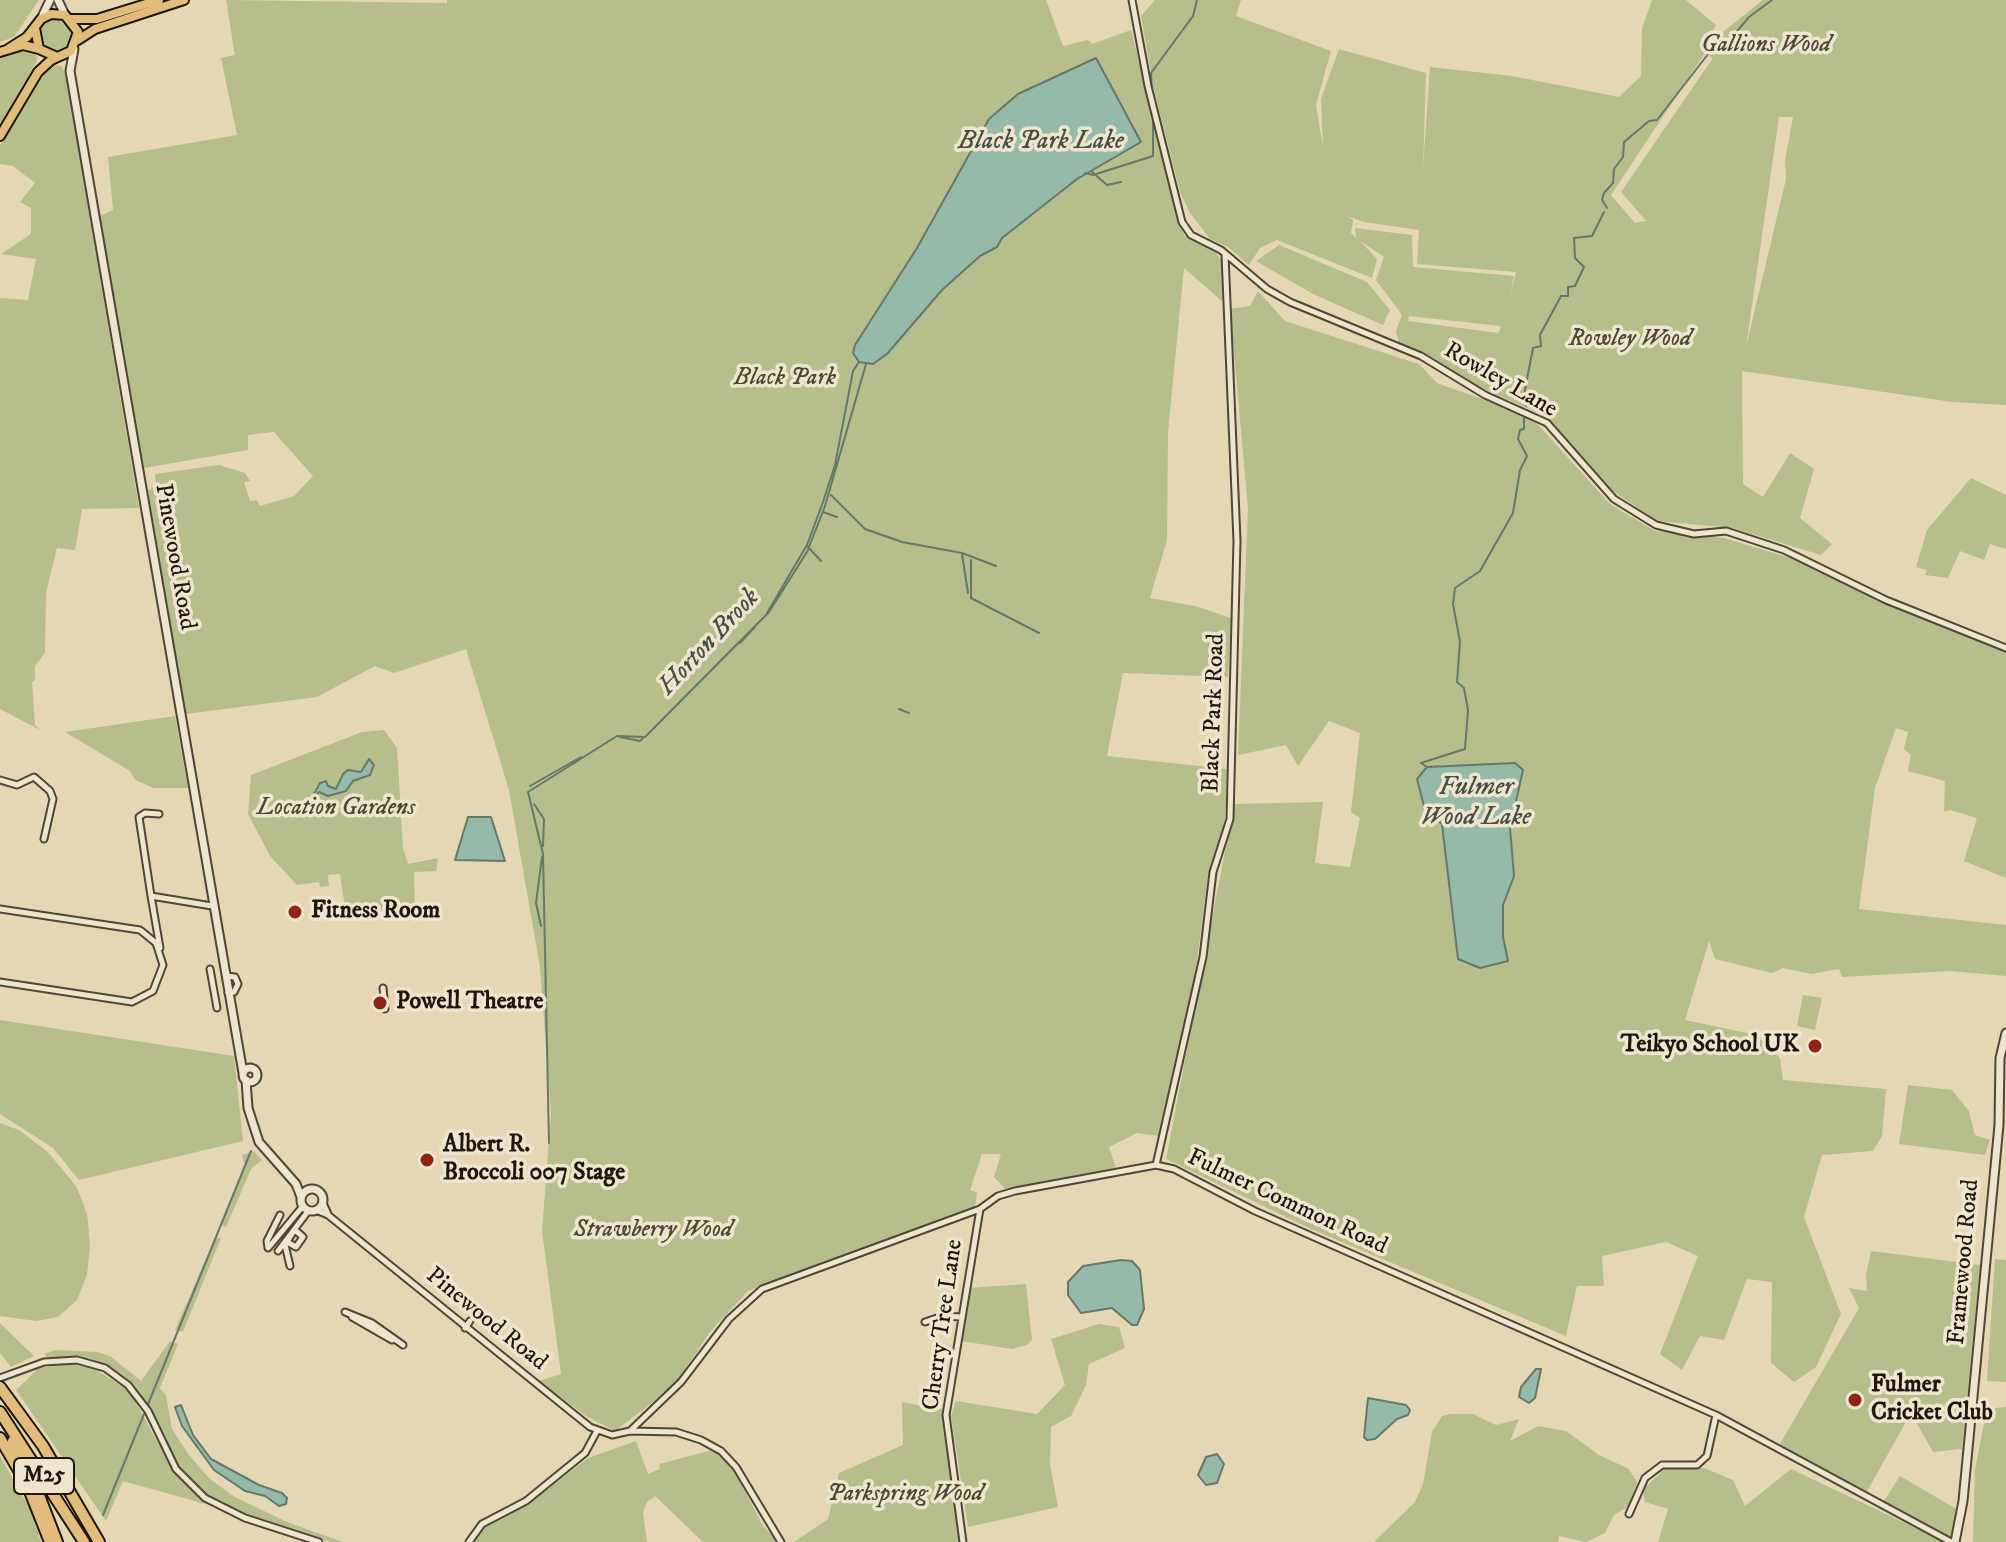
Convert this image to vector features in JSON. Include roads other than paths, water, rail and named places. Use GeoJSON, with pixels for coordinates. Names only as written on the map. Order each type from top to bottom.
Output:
{"type":"FeatureCollection","features":[{"type":"Feature","properties":{"kind":"highway","name":"M25"},"geometry":{"type":"LineString","coordinates":[[0,1387],[43,1446],[101,1542]]}},
{"type":"Feature","properties":{"kind":"highway","name":"M25"},"geometry":{"type":"LineString","coordinates":[[0,1412],[84,1542]]}},
{"type":"Feature","properties":{"kind":"highway","name":"M25"},"geometry":{"type":"LineString","coordinates":[[0,1424],[29,1470],[57,1542]]}},
{"type":"Feature","properties":{"kind":"highway","name":"M25"},"geometry":{"type":"LineString","coordinates":[[0,1438],[27,1484],[50,1542]]}},
{"type":"Feature","properties":{"kind":"main road"},"geometry":{"type":"LineString","coordinates":[[4,50],[51,14],[97,19],[159,0]]}},
{"type":"Feature","properties":{"kind":"main road"},"geometry":{"type":"LineString","coordinates":[[0,136],[38,72],[90,31],[184,0]]}},
{"type":"Feature","properties":{"kind":"main road"},"geometry":{"type":"LineString","coordinates":[[68,17],[76,44]]}},
{"type":"Feature","properties":{"kind":"main road"},"geometry":{"type":"LineString","coordinates":[[35,28],[40,50],[38,72]]}},
{"type":"Feature","properties":{"kind":"main road"},"geometry":{"type":"LineString","coordinates":[[4,50],[23,45],[58,57]]}},
{"type":"Feature","properties":{"kind":"street"},"geometry":{"type":"LineString","coordinates":[[41,19],[50,0]]}},
{"type":"Feature","properties":{"kind":"street"},"geometry":{"type":"LineString","coordinates":[[58,0],[68,17]]}},
{"type":"Feature","properties":{"kind":"street","name":"Rowley Lane"},"geometry":{"type":"LineString","coordinates":[[1132,0],[1148,86],[1182,222],[1191,235],[1225,255],[1290,302],[1421,356],[1485,395],[1547,423],[1614,499],[1656,525],[1694,534],[1726,531],[1784,550],[1888,601],[2006,648]]}},
{"type":"Feature","properties":{"kind":"street","name":"Pinewood Road"},"geometry":{"type":"LineString","coordinates":[[76,44],[70,71],[212,906],[238,1051],[246,1074],[247,1103],[259,1142],[296,1184],[307,1206],[328,1215],[597,1431]]}},
{"type":"Feature","properties":{"kind":"street","name":"Pinewood Road"},"geometry":{"type":"LineString","coordinates":[[58,57],[70,71]]}},
{"type":"Feature","properties":{"kind":"street","name":"Black Park Road"},"geometry":{"type":"LineString","coordinates":[[1156,1165],[1203,957],[1213,872],[1230,819],[1237,541],[1225,255]]}},
{"type":"Feature","properties":{"kind":"street"},"geometry":{"type":"LineString","coordinates":[[0,780],[17,785],[35,775],[50,791],[53,799],[44,839]]}},
{"type":"Feature","properties":{"kind":"street"},"geometry":{"type":"LineString","coordinates":[[0,982],[132,1002],[157,987],[163,970],[139,817],[145,813],[159,814]]}},
{"type":"Feature","properties":{"kind":"street"},"geometry":{"type":"LineString","coordinates":[[151,896],[212,906]]}},
{"type":"Feature","properties":{"kind":"street"},"geometry":{"type":"LineString","coordinates":[[2,911],[140,930],[150,927],[155,919]]}},
{"type":"Feature","properties":{"kind":"street"},"geometry":{"type":"LineString","coordinates":[[140,930],[160,951]]}},
{"type":"Feature","properties":{"kind":"street"},"geometry":{"type":"LineString","coordinates":[[210,969],[217,1008]]}},
{"type":"Feature","properties":{"kind":"street"},"geometry":{"type":"LineString","coordinates":[[214,988],[228,990]]}},
{"type":"Feature","properties":{"kind":"street"},"geometry":{"type":"LineString","coordinates":[[383,988],[385,1009]]}},
{"type":"Feature","properties":{"kind":"street","name":"Framewood Road"},"geometry":{"type":"LineString","coordinates":[[1953,1542],[1963,1501],[1999,1125],[2000,1058],[2006,1033]]}},
{"type":"Feature","properties":{"kind":"street"},"geometry":{"type":"LineString","coordinates":[[246,1074],[256,1071],[247,1103]]}},
{"type":"Feature","properties":{"kind":"street"},"geometry":{"type":"LineString","coordinates":[[246,1074],[256,1079]]}},
{"type":"Feature","properties":{"kind":"street","name":"Fulmer Common Road"},"geometry":{"type":"LineString","coordinates":[[630,1431],[681,1382],[729,1319],[762,1289],[980,1209],[998,1196],[1156,1165],[1174,1169],[1255,1211],[1716,1415],[1953,1542]]}},
{"type":"Feature","properties":{"kind":"street","name":"Pinewood Road"},"geometry":{"type":"LineString","coordinates":[[296,1184],[309,1189]]}},
{"type":"Feature","properties":{"kind":"street"},"geometry":{"type":"LineString","coordinates":[[280,1215],[268,1248],[307,1206],[322,1201],[318,1191],[309,1189],[307,1206],[287,1242],[285,1253],[290,1266]]}},
{"type":"Feature","properties":{"kind":"street","name":"Pinewood Road"},"geometry":{"type":"LineString","coordinates":[[322,1201],[328,1215]]}},
{"type":"Feature","properties":{"kind":"street","name":"Cherry Tree Lane"},"geometry":{"type":"LineString","coordinates":[[963,1542],[946,1415],[980,1209]]}},
{"type":"Feature","properties":{"kind":"street"},"geometry":{"type":"LineString","coordinates":[[287,1242],[296,1247],[303,1237],[295,1228]]}},
{"type":"Feature","properties":{"kind":"street"},"geometry":{"type":"LineString","coordinates":[[278,1251],[295,1228]]}},
{"type":"Feature","properties":{"kind":"street"},"geometry":{"type":"LineString","coordinates":[[345,1312],[372,1323],[403,1345],[373,1330],[345,1312]]}},
{"type":"Feature","properties":{"kind":"street"},"geometry":{"type":"LineString","coordinates":[[925,1322],[943,1316],[961,1317]]}},
{"type":"Feature","properties":{"kind":"street"},"geometry":{"type":"LineString","coordinates":[[465,1328],[470,1321]]}},
{"type":"Feature","properties":{"kind":"street"},"geometry":{"type":"LineString","coordinates":[[0,1378],[44,1362],[77,1360],[105,1368],[128,1385],[146,1409],[176,1469],[205,1498],[245,1518],[319,1542]]}},
{"type":"Feature","properties":{"kind":"street"},"geometry":{"type":"LineString","coordinates":[[1629,1514],[1645,1478],[1662,1465],[1697,1465],[1707,1456],[1716,1415]]}},
{"type":"Feature","properties":{"kind":"street"},"geometry":{"type":"LineString","coordinates":[[469,1542],[482,1524],[526,1501],[585,1453],[597,1431],[612,1435],[630,1431],[676,1432],[721,1451],[736,1467],[781,1542]]}},
{"type":"Feature","properties":{"kind":"water","name":"Black Park Lake"},"geometry":{"type":"Polygon","coordinates":[[[1096,58],[1141,142],[1077,179],[1002,238],[997,247],[980,256],[942,290],[887,354],[873,364],[859,362],[853,353],[855,345],[917,248],[989,119],[1018,94],[1096,58]]]}},
{"type":"Feature","properties":{"kind":"water"},"geometry":{"type":"Polygon","coordinates":[[[369,759],[374,765],[370,775],[353,781],[346,791],[328,796],[319,792],[313,798],[316,812],[310,814],[306,809],[320,783],[326,781],[328,786],[336,789],[343,774],[348,770],[361,772],[369,759]]]}},
{"type":"Feature","properties":{"kind":"water","name":"Fulmer Wood Lake"},"geometry":{"type":"Polygon","coordinates":[[[1515,763],[1523,770],[1510,828],[1514,876],[1503,905],[1503,937],[1508,961],[1480,968],[1458,959],[1442,824],[1425,810],[1417,779],[1427,767],[1515,763]]]}},
{"type":"Feature","properties":{"kind":"water"},"geometry":{"type":"Polygon","coordinates":[[[468,817],[491,817],[505,861],[455,860],[468,817]]]}},
{"type":"Feature","properties":{"kind":"water"},"geometry":{"type":"Polygon","coordinates":[[[1132,1261],[1140,1270],[1144,1309],[1137,1325],[1132,1325],[1112,1308],[1081,1313],[1068,1295],[1068,1282],[1083,1266],[1132,1261]]]}},
{"type":"Feature","properties":{"kind":"water"},"geometry":{"type":"Polygon","coordinates":[[[1536,1369],[1541,1369],[1535,1398],[1529,1403],[1519,1397],[1521,1387],[1536,1369]]]}},
{"type":"Feature","properties":{"kind":"water"},"geometry":{"type":"Polygon","coordinates":[[[1368,1398],[1406,1405],[1410,1410],[1408,1415],[1397,1419],[1375,1439],[1367,1440],[1364,1437],[1368,1398]]]}},
{"type":"Feature","properties":{"kind":"water"},"geometry":{"type":"Polygon","coordinates":[[[181,1405],[193,1435],[211,1459],[259,1485],[282,1493],[287,1498],[286,1504],[279,1506],[265,1496],[245,1491],[214,1470],[182,1426],[175,1407],[181,1405]]]}},
{"type":"Feature","properties":{"kind":"water"},"geometry":{"type":"Polygon","coordinates":[[[1217,1454],[1224,1464],[1217,1483],[1206,1485],[1198,1475],[1206,1457],[1217,1454]]]}},
{"type":"Feature","properties":{"kind":"waterway","name":"Horton Brook"},"geometry":{"type":"LineString","coordinates":[[1152,92],[1151,73],[1193,16],[1197,0]]}},
{"type":"Feature","properties":{"kind":"waterway"},"geometry":{"type":"LineString","coordinates":[[1607,208],[1602,200],[1613,183],[1614,169],[1623,157],[1624,142],[1649,121],[1657,120],[1712,49],[1722,49],[1749,17],[1772,0]]}},
{"type":"Feature","properties":{"kind":"waterway","name":"Horton Brook"},"geometry":{"type":"LineString","coordinates":[[1085,173],[1093,175],[1153,156],[1153,114]]}},
{"type":"Feature","properties":{"kind":"waterway"},"geometry":{"type":"LineString","coordinates":[[1091,171],[1107,185],[1121,182]]}},
{"type":"Feature","properties":{"kind":"waterway"},"geometry":{"type":"LineString","coordinates":[[1524,395],[1533,348],[1541,346],[1540,335],[1561,296],[1568,296],[1568,287],[1575,286],[1584,267],[1575,258],[1574,238],[1592,236],[1604,212]]}},
{"type":"Feature","properties":{"kind":"waterway","name":"Horton Brook"},"geometry":{"type":"LineString","coordinates":[[767,613],[807,545],[823,502],[835,465],[853,371],[859,362]]}},
{"type":"Feature","properties":{"kind":"waterway","name":"Horton Brook"},"geometry":{"type":"LineString","coordinates":[[549,1143],[543,854],[528,792],[617,736],[645,737],[769,612],[807,552],[825,506],[866,364]]}},
{"type":"Feature","properties":{"kind":"waterway"},"geometry":{"type":"LineString","coordinates":[[1525,402],[1526,406]]}},
{"type":"Feature","properties":{"kind":"waterway"},"geometry":{"type":"LineString","coordinates":[[1427,767],[1421,763],[1465,749],[1468,710],[1464,688],[1457,682],[1460,642],[1453,604],[1455,588],[1480,571],[1513,513],[1520,470],[1527,456],[1518,439],[1520,430],[1524,429],[1524,416]]}},
{"type":"Feature","properties":{"kind":"waterway"},"geometry":{"type":"LineString","coordinates":[[831,495],[865,529],[902,542],[962,553],[996,566]]}},
{"type":"Feature","properties":{"kind":"waterway"},"geometry":{"type":"LineString","coordinates":[[823,512],[837,517]]}},
{"type":"Feature","properties":{"kind":"waterway"},"geometry":{"type":"LineString","coordinates":[[808,547],[821,561]]}},
{"type":"Feature","properties":{"kind":"waterway"},"geometry":{"type":"LineString","coordinates":[[962,554],[968,593]]}},
{"type":"Feature","properties":{"kind":"waterway"},"geometry":{"type":"LineString","coordinates":[[971,560],[971,598],[1039,633]]}},
{"type":"Feature","properties":{"kind":"waterway","name":"Horton Brook"},"geometry":{"type":"LineString","coordinates":[[740,643],[755,627]]}},
{"type":"Feature","properties":{"kind":"waterway"},"geometry":{"type":"LineString","coordinates":[[899,709],[909,713]]}},
{"type":"Feature","properties":{"kind":"waterway","name":"Horton Brook"},"geometry":{"type":"LineString","coordinates":[[620,737],[640,741],[644,737]]}},
{"type":"Feature","properties":{"kind":"waterway","name":"Horton Brook"},"geometry":{"type":"LineString","coordinates":[[530,786],[581,757]]}},
{"type":"Feature","properties":{"kind":"waterway"},"geometry":{"type":"LineString","coordinates":[[534,804],[544,819],[543,846]]}},
{"type":"Feature","properties":{"kind":"waterway"},"geometry":{"type":"LineString","coordinates":[[541,926],[536,903],[542,857]]}},
{"type":"Feature","properties":{"kind":"waterway"},"geometry":{"type":"LineString","coordinates":[[103,1515],[251,1151]]}},
{"type":"Feature","properties":{"kind":"place","name":"Fitness Room"},"geometry":{"type":"Point","coordinates":[295,912]}},
{"type":"Feature","properties":{"kind":"place","name":"Powell Theatre"},"geometry":{"type":"Point","coordinates":[380,1003]}},
{"type":"Feature","properties":{"kind":"place","name":"Teikyo School UK"},"geometry":{"type":"Point","coordinates":[1815,1046]}},
{"type":"Feature","properties":{"kind":"place","name":"Albert R. Broccoli 007 Stage"},"geometry":{"type":"Point","coordinates":[427,1160]}},
{"type":"Feature","properties":{"kind":"place","name":"Fulmer Cricket Club"},"geometry":{"type":"Point","coordinates":[1855,1400]}},
{"type":"Feature","properties":{"kind":"park label","name":"Gallions Wood"},"geometry":{"type":"Point","coordinates":[1766,46]}},
{"type":"Feature","properties":{"kind":"park label","name":"Rowley Wood"},"geometry":{"type":"Point","coordinates":[1630,340]}},
{"type":"Feature","properties":{"kind":"park label","name":"Black Park"},"geometry":{"type":"Point","coordinates":[785,379]}},
{"type":"Feature","properties":{"kind":"park label","name":"Location Gardens"},"geometry":{"type":"Point","coordinates":[336,809]}},
{"type":"Feature","properties":{"kind":"park label","name":"Strawberry Wood"},"geometry":{"type":"Point","coordinates":[653,1231]}},
{"type":"Feature","properties":{"kind":"park label","name":"Parkspring Wood"},"geometry":{"type":"Point","coordinates":[905,1495]}}]}
